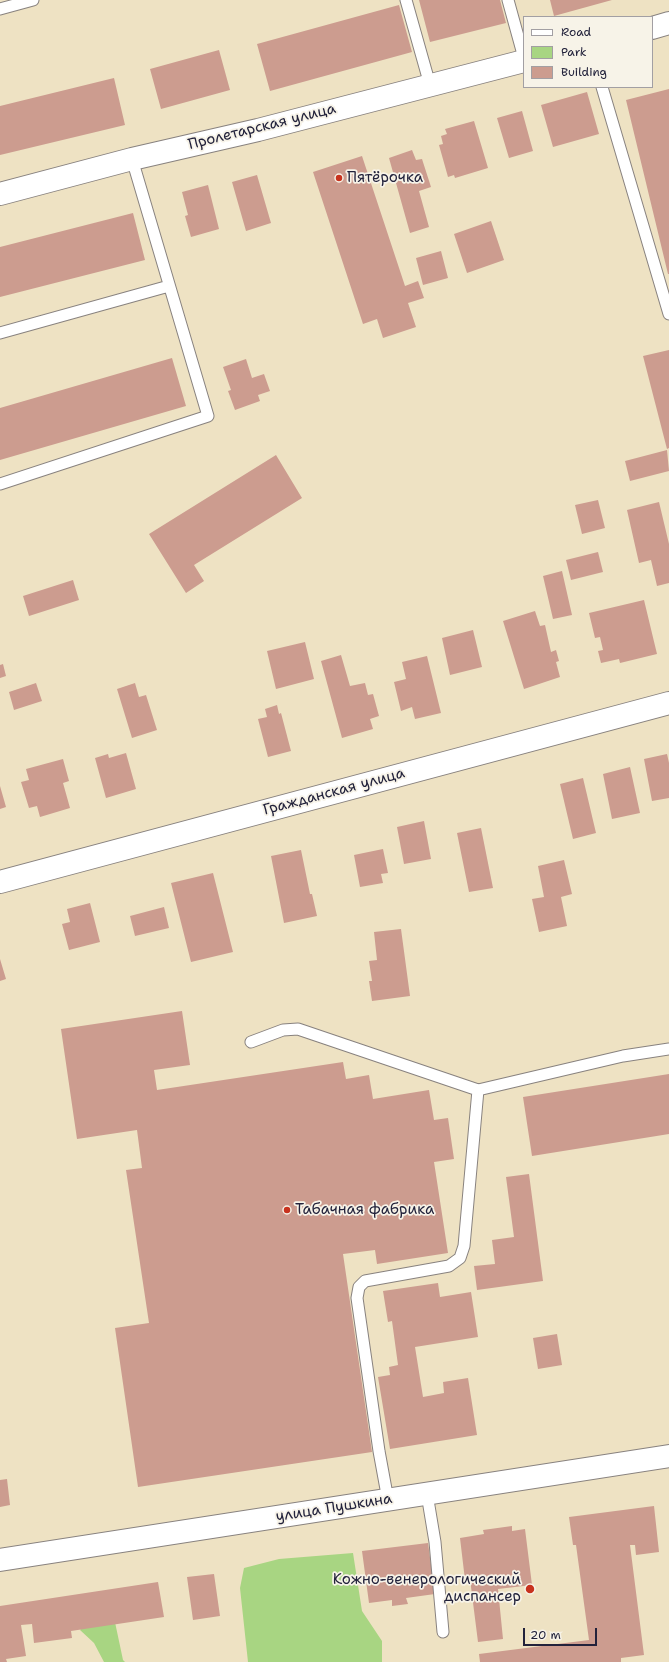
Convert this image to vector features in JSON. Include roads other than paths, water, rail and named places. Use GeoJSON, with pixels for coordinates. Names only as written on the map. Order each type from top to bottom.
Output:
{"type":"FeatureCollection","features":[{"type":"Feature","properties":{"kind":"street"},"geometry":{"type":"LineString","coordinates":[[653,28],[669,24]]}},
{"type":"Feature","properties":{"kind":"street","name":"Пролетарская улица"},"geometry":{"type":"LineString","coordinates":[[0,194],[132,159],[258,130],[523,60]]}},
{"type":"Feature","properties":{"kind":"street","name":"Гражданская улица"},"geometry":{"type":"LineString","coordinates":[[0,882],[669,703]]}},
{"type":"Feature","properties":{"kind":"street","name":"улица Пушкина"},"geometry":{"type":"LineString","coordinates":[[0,1560],[669,1456]]}},
{"type":"Feature","properties":{"kind":"lane"},"geometry":{"type":"LineString","coordinates":[[0,9],[34,0]]}},
{"type":"Feature","properties":{"kind":"lane"},"geometry":{"type":"LineString","coordinates":[[406,0],[430,85]]}},
{"type":"Feature","properties":{"kind":"lane"},"geometry":{"type":"LineString","coordinates":[[508,0],[523,56]]}},
{"type":"Feature","properties":{"kind":"lane"},"geometry":{"type":"LineString","coordinates":[[602,88],[669,314]]}},
{"type":"Feature","properties":{"kind":"lane"},"geometry":{"type":"LineString","coordinates":[[0,484],[208,416],[132,159]]}},
{"type":"Feature","properties":{"kind":"lane"},"geometry":{"type":"LineString","coordinates":[[0,333],[169,286]]}},
{"type":"Feature","properties":{"kind":"lane"},"geometry":{"type":"LineString","coordinates":[[251,1042],[282,1030],[298,1029],[478,1090],[623,1056],[669,1049]]}},
{"type":"Feature","properties":{"kind":"lane"},"geometry":{"type":"LineString","coordinates":[[388,1500],[379,1451],[357,1298],[359,1287],[365,1281],[449,1266],[460,1258],[464,1246],[478,1090]]}},
{"type":"Feature","properties":{"kind":"lane"},"geometry":{"type":"LineString","coordinates":[[427,1494],[435,1542],[443,1632]]}},
{"type":"Feature","properties":{"kind":"place","name":"Пятёрочка"},"geometry":{"type":"Point","coordinates":[339,178]}},
{"type":"Feature","properties":{"kind":"place","name":"Табачная фабрика"},"geometry":{"type":"Point","coordinates":[287,1210]}},
{"type":"Feature","properties":{"kind":"place","name":"Кожно-венерологический диспансер"},"geometry":{"type":"Point","coordinates":[530,1589]}}]}
